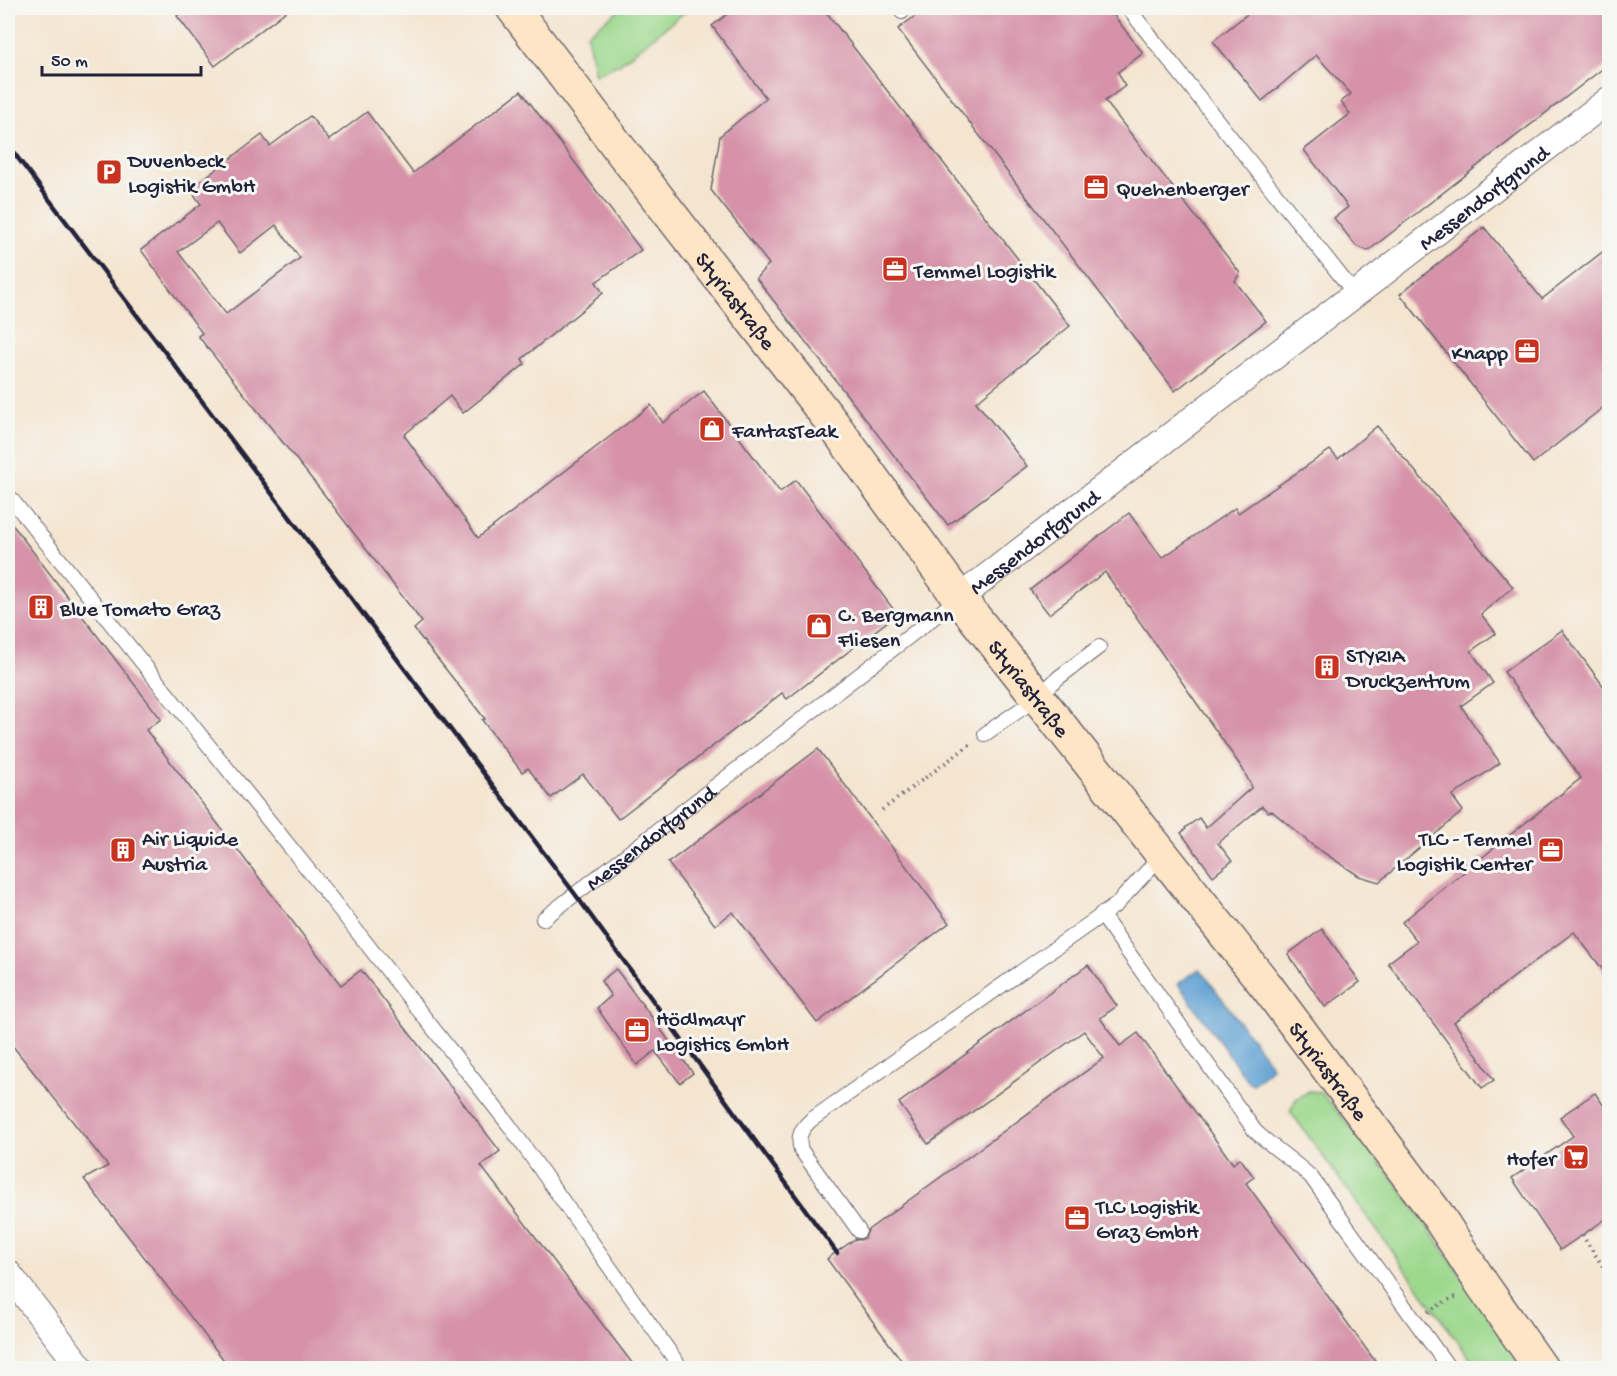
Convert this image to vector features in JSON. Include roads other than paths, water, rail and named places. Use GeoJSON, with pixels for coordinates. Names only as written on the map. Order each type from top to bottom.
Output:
{"type":"FeatureCollection","features":[{"type":"Feature","properties":{"kind":"street","name":"Styriastraße"},"geometry":{"type":"LineString","coordinates":[[513,8],[833,424],[959,598],[1253,969],[1436,1213],[1541,1368]]}},
{"type":"Feature","properties":{"kind":"street","name":"Messendorfgrund"},"geometry":{"type":"LineString","coordinates":[[959,598],[1610,99]]}},
{"type":"Feature","properties":{"kind":"street"},"geometry":{"type":"LineString","coordinates":[[8,1273],[81,1368]]}},
{"type":"Feature","properties":{"kind":"lane"},"geometry":{"type":"LineString","coordinates":[[1128,8],[1355,294]]}},
{"type":"Feature","properties":{"kind":"lane"},"geometry":{"type":"LineString","coordinates":[[8,495],[509,1125],[681,1368]]}},
{"type":"Feature","properties":{"kind":"lane","name":"Messendorfgrund"},"geometry":{"type":"LineString","coordinates":[[543,919],[959,598]]}},
{"type":"Feature","properties":{"kind":"lane"},"geometry":{"type":"LineString","coordinates":[[985,734],[1037,698],[1058,678],[1099,647]]}},
{"type":"Feature","properties":{"kind":"lane"},"geometry":{"type":"LineString","coordinates":[[859,1231],[801,1150],[799,1136],[802,1127],[1116,905],[1162,855]]}},
{"type":"Feature","properties":{"kind":"lane"},"geometry":{"type":"LineString","coordinates":[[1101,914],[1255,1131],[1311,1177],[1449,1368]]}},
{"type":"Feature","properties":{"kind":"water"},"geometry":{"type":"Polygon","coordinates":[[[1199,969],[1272,1066],[1253,1084],[1249,1083],[1178,984],[1199,969]]]}},
{"type":"Feature","properties":{"kind":"railway"},"geometry":{"type":"LineString","coordinates":[[8,145],[575,894],[837,1253]]}},
{"type":"Feature","properties":{"kind":"place","name":"Duvenbeck Logistik GmbH"},"geometry":{"type":"Point","coordinates":[109,172]}},
{"type":"Feature","properties":{"kind":"place","name":"Quehenberger"},"geometry":{"type":"Point","coordinates":[1096,187]}},
{"type":"Feature","properties":{"kind":"place","name":"Temmel Logistik"},"geometry":{"type":"Point","coordinates":[895,269]}},
{"type":"Feature","properties":{"kind":"place","name":"Knapp"},"geometry":{"type":"Point","coordinates":[1527,351]}},
{"type":"Feature","properties":{"kind":"place","name":"FantasTeak"},"geometry":{"type":"Point","coordinates":[712,429]}},
{"type":"Feature","properties":{"kind":"place","name":"Blue Tomato Graz"},"geometry":{"type":"Point","coordinates":[41,607]}},
{"type":"Feature","properties":{"kind":"place","name":"C. Bergmann Fliesen"},"geometry":{"type":"Point","coordinates":[819,626]}},
{"type":"Feature","properties":{"kind":"place","name":"STYRIA Druckzentrum"},"geometry":{"type":"Point","coordinates":[1327,667]}},
{"type":"Feature","properties":{"kind":"place","name":"Air Liquide Austria"},"geometry":{"type":"Point","coordinates":[123,850]}},
{"type":"Feature","properties":{"kind":"place","name":"TLC - Temmel Logistik Center"},"geometry":{"type":"Point","coordinates":[1551,850]}},
{"type":"Feature","properties":{"kind":"place","name":"Hödlmayr Logistics GmbH"},"geometry":{"type":"Point","coordinates":[637,1030]}},
{"type":"Feature","properties":{"kind":"place","name":"Hofer"},"geometry":{"type":"Point","coordinates":[1576,1157]}},
{"type":"Feature","properties":{"kind":"place","name":"TLC Logistik Graz GmbH"},"geometry":{"type":"Point","coordinates":[1077,1218]}}]}
